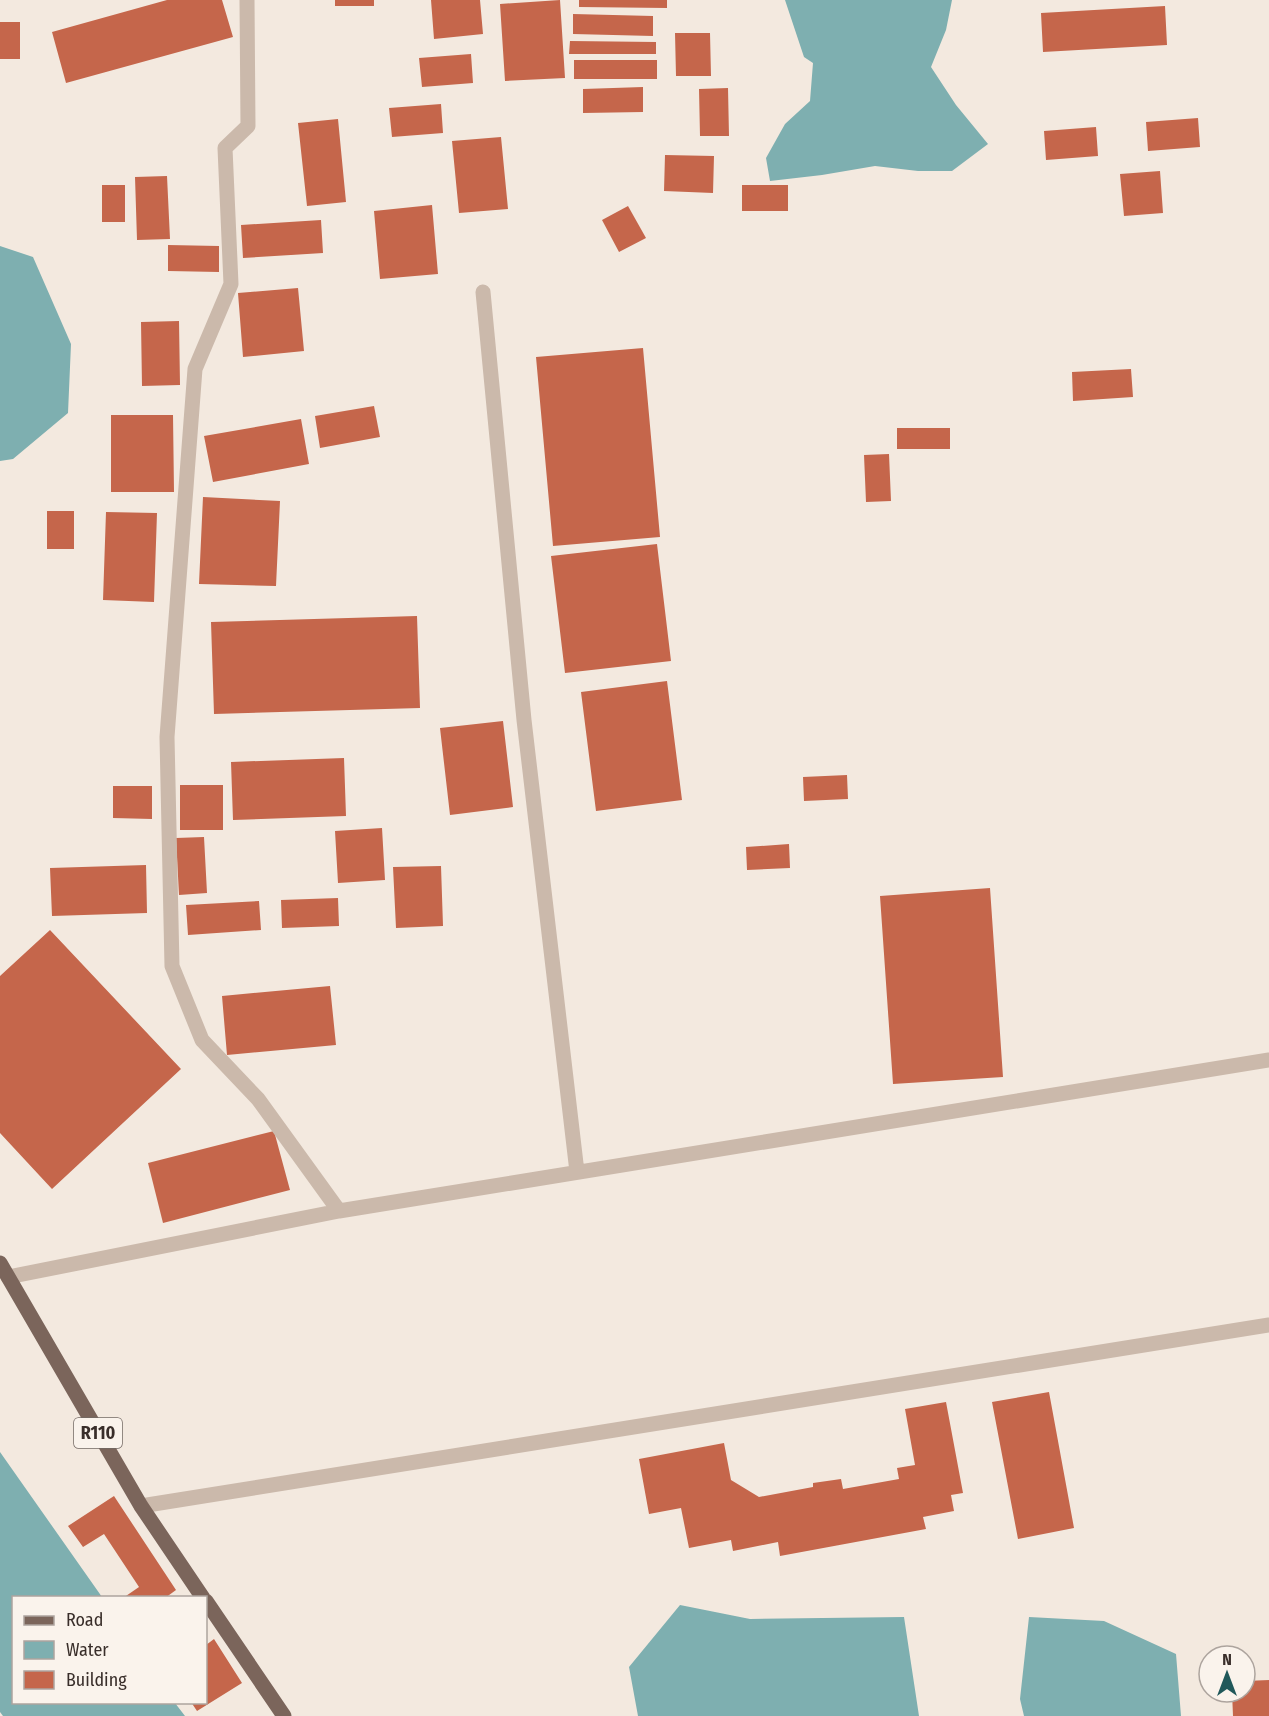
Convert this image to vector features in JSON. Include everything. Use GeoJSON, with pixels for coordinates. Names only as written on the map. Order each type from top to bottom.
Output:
{"type":"FeatureCollection","features":[{"type":"Feature","properties":{"kind":"main road","name":"R110"},"geometry":{"type":"LineString","coordinates":[[4,1270],[141,1506],[202,1596]]}},
{"type":"Feature","properties":{"kind":"main road","name":"R110"},"geometry":{"type":"LineString","coordinates":[[207,1603],[284,1716]]}},
{"type":"Feature","properties":{"kind":"street"},"geometry":{"type":"LineString","coordinates":[[247,0],[249,126],[225,148],[231,284],[195,369],[167,737],[172,966],[202,1040],[258,1100],[339,1211]]}},
{"type":"Feature","properties":{"kind":"street"},"geometry":{"type":"LineString","coordinates":[[483,292],[525,720],[577,1172]]}},
{"type":"Feature","properties":{"kind":"street"},"geometry":{"type":"LineString","coordinates":[[4,1270],[339,1211],[1269,1060]]}},
{"type":"Feature","properties":{"kind":"street"},"geometry":{"type":"LineString","coordinates":[[141,1506],[1269,1325]]}},
{"type":"Feature","properties":{"kind":"water"},"geometry":{"type":"Polygon","coordinates":[[[785,0],[952,0],[946,30],[931,67],[956,105],[988,144],[952,171],[918,171],[875,166],[770,181],[766,158],[785,124],[810,101],[813,63],[804,57],[785,0]]]}},
{"type":"Feature","properties":{"kind":"water"},"geometry":{"type":"Polygon","coordinates":[[[0,246],[33,257],[71,344],[68,413],[13,459],[0,461],[0,246]]]}},
{"type":"Feature","properties":{"kind":"water"},"geometry":{"type":"Polygon","coordinates":[[[0,1452],[101,1596],[12,1596],[12,1704],[176,1704],[185,1716],[3,1716],[0,1712],[0,1452]]]}},
{"type":"Feature","properties":{"kind":"water"},"geometry":{"type":"Polygon","coordinates":[[[680,1605],[750,1619],[904,1617],[919,1716],[638,1716],[629,1667],[680,1605]]]}},
{"type":"Feature","properties":{"kind":"water"},"geometry":{"type":"Polygon","coordinates":[[[1029,1617],[1104,1621],[1176,1654],[1181,1716],[1024,1716],[1020,1699],[1029,1617]]]}},
{"type":"Feature","properties":{"kind":"building"},"geometry":{"type":"Polygon","coordinates":[[[167,0],[222,0],[233,37],[66,83],[52,32],[167,0]]]}},
{"type":"Feature","properties":{"kind":"building"},"geometry":{"type":"Polygon","coordinates":[[[335,0],[374,0],[374,6],[335,6],[335,0]]]}},
{"type":"Feature","properties":{"kind":"building"},"geometry":{"type":"Polygon","coordinates":[[[431,0],[480,0],[483,34],[434,39],[431,0]]]}},
{"type":"Feature","properties":{"kind":"building"},"geometry":{"type":"Polygon","coordinates":[[[560,0],[565,78],[505,81],[500,4],[560,0]]]}},
{"type":"Feature","properties":{"kind":"building"},"geometry":{"type":"Polygon","coordinates":[[[579,0],[667,0],[667,8],[579,7],[579,0]]]}},
{"type":"Feature","properties":{"kind":"building"},"geometry":{"type":"Polygon","coordinates":[[[1165,6],[1167,45],[1043,52],[1041,13],[1165,6]]]}},
{"type":"Feature","properties":{"kind":"building"},"geometry":{"type":"Polygon","coordinates":[[[573,14],[653,16],[653,36],[573,34],[573,14]]]}},
{"type":"Feature","properties":{"kind":"building"},"geometry":{"type":"Polygon","coordinates":[[[0,22],[20,22],[20,59],[0,59],[0,22]]]}},
{"type":"Feature","properties":{"kind":"building"},"geometry":{"type":"Polygon","coordinates":[[[675,33],[710,33],[711,76],[676,76],[675,33]]]}},
{"type":"Feature","properties":{"kind":"building"},"geometry":{"type":"Polygon","coordinates":[[[570,41],[656,42],[656,54],[569,54],[570,41]]]}},
{"type":"Feature","properties":{"kind":"building"},"geometry":{"type":"Polygon","coordinates":[[[471,54],[473,83],[422,87],[419,58],[471,54]]]}},
{"type":"Feature","properties":{"kind":"building"},"geometry":{"type":"Polygon","coordinates":[[[574,60],[657,60],[657,79],[574,79],[574,60]]]}},
{"type":"Feature","properties":{"kind":"building"},"geometry":{"type":"Polygon","coordinates":[[[643,87],[643,112],[583,113],[583,89],[643,87]]]}},
{"type":"Feature","properties":{"kind":"building"},"geometry":{"type":"Polygon","coordinates":[[[728,88],[729,136],[700,136],[699,89],[728,88]]]}},
{"type":"Feature","properties":{"kind":"building"},"geometry":{"type":"Polygon","coordinates":[[[441,104],[443,133],[392,137],[389,108],[441,104]]]}},
{"type":"Feature","properties":{"kind":"building"},"geometry":{"type":"Polygon","coordinates":[[[1198,118],[1200,147],[1148,151],[1146,122],[1198,118]]]}},
{"type":"Feature","properties":{"kind":"building"},"geometry":{"type":"Polygon","coordinates":[[[338,119],[346,202],[307,206],[298,123],[338,119]]]}},
{"type":"Feature","properties":{"kind":"building"},"geometry":{"type":"Polygon","coordinates":[[[1096,127],[1098,156],[1046,160],[1044,131],[1096,127]]]}},
{"type":"Feature","properties":{"kind":"building"},"geometry":{"type":"Polygon","coordinates":[[[501,137],[508,209],[459,213],[452,141],[501,137]]]}},
{"type":"Feature","properties":{"kind":"building"},"geometry":{"type":"Polygon","coordinates":[[[665,155],[714,156],[713,193],[664,191],[665,155]]]}},
{"type":"Feature","properties":{"kind":"building"},"geometry":{"type":"Polygon","coordinates":[[[1160,171],[1163,213],[1124,216],[1120,174],[1160,171]]]}},
{"type":"Feature","properties":{"kind":"building"},"geometry":{"type":"Polygon","coordinates":[[[167,176],[170,239],[137,240],[135,177],[167,176]]]}},
{"type":"Feature","properties":{"kind":"building"},"geometry":{"type":"Polygon","coordinates":[[[102,185],[125,185],[125,222],[102,222],[102,185]]]}},
{"type":"Feature","properties":{"kind":"building"},"geometry":{"type":"Polygon","coordinates":[[[742,185],[788,185],[788,211],[742,211],[742,185]]]}},
{"type":"Feature","properties":{"kind":"building"},"geometry":{"type":"Polygon","coordinates":[[[432,205],[438,274],[380,279],[374,211],[432,205]]]}},
{"type":"Feature","properties":{"kind":"building"},"geometry":{"type":"Polygon","coordinates":[[[628,206],[646,238],[619,252],[602,220],[628,206]]]}},
{"type":"Feature","properties":{"kind":"building"},"geometry":{"type":"Polygon","coordinates":[[[321,220],[323,253],[243,258],[241,225],[321,220]]]}},
{"type":"Feature","properties":{"kind":"building"},"geometry":{"type":"Polygon","coordinates":[[[168,245],[219,246],[219,272],[168,271],[168,245]]]}},
{"type":"Feature","properties":{"kind":"building"},"geometry":{"type":"Polygon","coordinates":[[[298,288],[304,351],[243,357],[238,293],[298,288]]]}},
{"type":"Feature","properties":{"kind":"building"},"geometry":{"type":"Polygon","coordinates":[[[179,321],[180,385],[142,386],[141,322],[179,321]]]}},
{"type":"Feature","properties":{"kind":"building"},"geometry":{"type":"Polygon","coordinates":[[[643,348],[660,537],[553,546],[536,357],[643,348]]]}},
{"type":"Feature","properties":{"kind":"building"},"geometry":{"type":"Polygon","coordinates":[[[1131,369],[1133,397],[1073,401],[1072,372],[1131,369]]]}},
{"type":"Feature","properties":{"kind":"building"},"geometry":{"type":"Polygon","coordinates":[[[374,406],[380,437],[320,448],[315,416],[374,406]]]}},
{"type":"Feature","properties":{"kind":"building"},"geometry":{"type":"Polygon","coordinates":[[[111,415],[173,415],[174,492],[111,492],[111,415]]]}},
{"type":"Feature","properties":{"kind":"building"},"geometry":{"type":"Polygon","coordinates":[[[301,419],[309,464],[213,482],[204,436],[301,419]]]}},
{"type":"Feature","properties":{"kind":"building"},"geometry":{"type":"Polygon","coordinates":[[[897,428],[950,428],[950,449],[897,449],[897,428]]]}},
{"type":"Feature","properties":{"kind":"building"},"geometry":{"type":"Polygon","coordinates":[[[889,454],[891,501],[866,502],[864,455],[889,454]]]}},
{"type":"Feature","properties":{"kind":"building"},"geometry":{"type":"Polygon","coordinates":[[[203,497],[280,501],[276,586],[199,584],[203,497]]]}},
{"type":"Feature","properties":{"kind":"building"},"geometry":{"type":"Polygon","coordinates":[[[47,511],[74,511],[74,549],[47,549],[47,511]]]}},
{"type":"Feature","properties":{"kind":"building"},"geometry":{"type":"Polygon","coordinates":[[[106,512],[157,513],[154,602],[103,600],[106,512]]]}},
{"type":"Feature","properties":{"kind":"building"},"geometry":{"type":"Polygon","coordinates":[[[657,544],[671,661],[565,673],[551,556],[657,544]]]}},
{"type":"Feature","properties":{"kind":"building"},"geometry":{"type":"Polygon","coordinates":[[[417,616],[420,708],[214,714],[211,622],[417,616]]]}},
{"type":"Feature","properties":{"kind":"building"},"geometry":{"type":"Polygon","coordinates":[[[667,681],[682,800],[596,811],[581,692],[667,681]]]}},
{"type":"Feature","properties":{"kind":"building"},"geometry":{"type":"Polygon","coordinates":[[[503,721],[513,807],[450,815],[440,728],[503,721]]]}},
{"type":"Feature","properties":{"kind":"building"},"geometry":{"type":"Polygon","coordinates":[[[344,758],[346,816],[233,820],[231,762],[344,758]]]}},
{"type":"Feature","properties":{"kind":"building"},"geometry":{"type":"Polygon","coordinates":[[[847,775],[848,799],[804,801],[803,777],[847,775]]]}},
{"type":"Feature","properties":{"kind":"building"},"geometry":{"type":"Polygon","coordinates":[[[180,785],[223,785],[223,830],[180,830],[180,785]]]}},
{"type":"Feature","properties":{"kind":"building"},"geometry":{"type":"Polygon","coordinates":[[[113,786],[152,786],[152,819],[113,818],[113,786]]]}},
{"type":"Feature","properties":{"kind":"building"},"geometry":{"type":"Polygon","coordinates":[[[382,828],[385,880],[338,883],[335,831],[382,828]]]}},
{"type":"Feature","properties":{"kind":"building"},"geometry":{"type":"Polygon","coordinates":[[[204,837],[207,893],[179,895],[176,838],[204,837]]]}},
{"type":"Feature","properties":{"kind":"building"},"geometry":{"type":"Polygon","coordinates":[[[789,844],[790,868],[747,870],[746,847],[789,844]]]}},
{"type":"Feature","properties":{"kind":"building"},"geometry":{"type":"Polygon","coordinates":[[[146,865],[147,913],[52,916],[50,868],[146,865]]]}},
{"type":"Feature","properties":{"kind":"building"},"geometry":{"type":"Polygon","coordinates":[[[441,866],[443,926],[396,928],[393,867],[441,866]]]}},
{"type":"Feature","properties":{"kind":"building"},"geometry":{"type":"Polygon","coordinates":[[[990,888],[1003,1077],[893,1084],[880,896],[990,888]]]}},
{"type":"Feature","properties":{"kind":"building"},"geometry":{"type":"Polygon","coordinates":[[[338,898],[339,926],[282,928],[281,900],[338,898]]]}},
{"type":"Feature","properties":{"kind":"building"},"geometry":{"type":"Polygon","coordinates":[[[259,901],[261,930],[188,935],[186,905],[259,901]]]}},
{"type":"Feature","properties":{"kind":"building"},"geometry":{"type":"Polygon","coordinates":[[[50,930],[181,1069],[52,1189],[0,1133],[0,976],[50,930]]]}},
{"type":"Feature","properties":{"kind":"building"},"geometry":{"type":"Polygon","coordinates":[[[330,986],[336,1045],[227,1055],[222,996],[330,986]]]}},
{"type":"Feature","properties":{"kind":"building"},"geometry":{"type":"Polygon","coordinates":[[[274,1131],[290,1190],[163,1223],[148,1163],[274,1131]]]}},
{"type":"Feature","properties":{"kind":"building"},"geometry":{"type":"Polygon","coordinates":[[[1049,1392],[1074,1528],[1018,1539],[992,1402],[1049,1392]]]}},
{"type":"Feature","properties":{"kind":"building"},"geometry":{"type":"Polygon","coordinates":[[[946,1402],[963,1493],[951,1495],[954,1511],[923,1517],[926,1529],[780,1556],[778,1542],[733,1551],[731,1540],[689,1548],[681,1508],[649,1514],[639,1459],[724,1443],[731,1480],[759,1497],[813,1487],[813,1483],[841,1479],[843,1489],[899,1479],[897,1468],[915,1465],[905,1409],[946,1402]]]}},
{"type":"Feature","properties":{"kind":"building"},"geometry":{"type":"Polygon","coordinates":[[[114,1496],[176,1590],[168,1596],[126,1596],[139,1587],[104,1534],[83,1547],[68,1526],[114,1496]]]}},
{"type":"Feature","properties":{"kind":"building"},"geometry":{"type":"Polygon","coordinates":[[[214,1639],[242,1683],[197,1711],[192,1704],[207,1704],[207,1644],[214,1639]]]}},
{"type":"Feature","properties":{"kind":"building"},"geometry":{"type":"Polygon","coordinates":[[[1257,1680],[1269,1680],[1269,1716],[1233,1716],[1232,1704],[1257,1704],[1257,1680]]]}}]}
